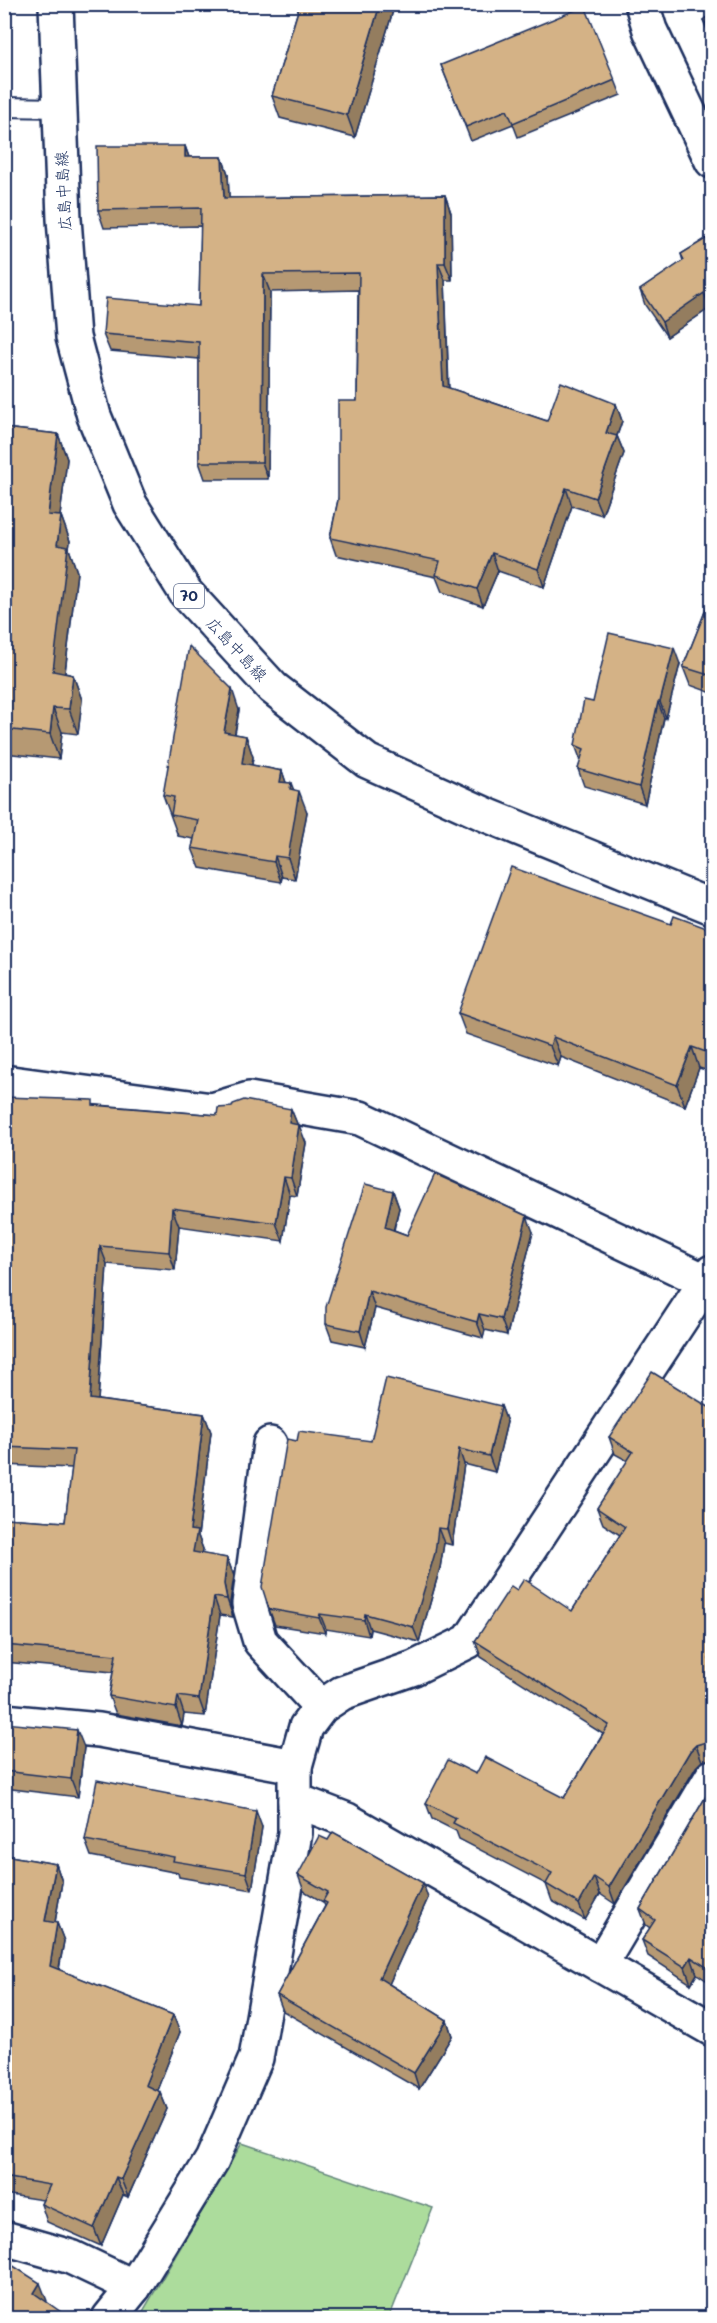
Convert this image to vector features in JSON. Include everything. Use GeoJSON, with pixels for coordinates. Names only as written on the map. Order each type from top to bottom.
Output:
{"type":"FeatureCollection","features":[{"type":"Feature","properties":{"kind":"street","name":"広島中島線"},"geometry":{"type":"LineString","coordinates":[[56,4],[64,219],[76,348],[94,416],[130,504],[186,593],[273,688],[367,761],[489,816],[712,907]]}},
{"type":"Feature","properties":{"kind":"street"},"geometry":{"type":"LineString","coordinates":[[642,4],[650,30],[712,161]]}},
{"type":"Feature","properties":{"kind":"street"},"geometry":{"type":"LineString","coordinates":[[4,1082],[212,1110],[249,1099],[360,1118],[709,1276],[469,1641],[414,1668],[342,1693],[321,1707],[306,1727],[295,1766],[295,1833],[256,2058],[212,2160],[134,2287],[109,2319]]}},
{"type":"Feature","properties":{"kind":"street"},"geometry":{"type":"LineString","coordinates":[[270,1444],[249,1604],[260,1641],[321,1707]]}},
{"type":"Feature","properties":{"kind":"street"},"geometry":{"type":"LineString","coordinates":[[4,1721],[99,1730],[295,1766]]}},
{"type":"Feature","properties":{"kind":"street"},"geometry":{"type":"LineString","coordinates":[[600,1965],[712,1777]]}},
{"type":"Feature","properties":{"kind":"street"},"geometry":{"type":"LineString","coordinates":[[295,1800],[347,1820],[712,2029]]}},
{"type":"Feature","properties":{"kind":"street"},"geometry":{"type":"LineString","coordinates":[[4,2238],[71,2257],[134,2287]]}},
{"type":"Feature","properties":{"kind":"lane"},"geometry":{"type":"LineString","coordinates":[[4,107],[60,108]]}},
{"type":"Feature","properties":{"kind":"green space"},"geometry":{"type":"Polygon","coordinates":[[[242,2143],[433,2208],[389,2318],[139,2318],[242,2143]]]}},
{"type":"Feature","properties":{"kind":"building"},"geometry":{"type":"Polygon","coordinates":[[[300,4],[380,4],[347,115],[272,96],[300,4]]]}},
{"type":"Feature","properties":{"kind":"building"},"geometry":{"type":"Polygon","coordinates":[[[585,6],[615,80],[513,123],[507,110],[466,127],[441,65],[585,6]]]}},
{"type":"Feature","properties":{"kind":"building"},"geometry":{"type":"Polygon","coordinates":[[[712,13],[712,30],[703,20],[712,13]]]}},
{"type":"Feature","properties":{"kind":"building"},"geometry":{"type":"Polygon","coordinates":[[[97,146],[185,146],[185,157],[222,157],[224,198],[445,195],[445,263],[438,263],[443,386],[547,421],[561,382],[616,404],[606,433],[617,436],[595,498],[566,488],[538,569],[492,553],[477,589],[436,575],[440,561],[330,538],[338,500],[338,401],[357,401],[359,273],[263,274],[262,462],[199,462],[199,342],[103,334],[106,298],[199,306],[201,208],[98,210],[97,146]]]}},
{"type":"Feature","properties":{"kind":"building"},"geometry":{"type":"Polygon","coordinates":[[[712,235],[712,298],[708,300],[704,293],[662,322],[640,290],[684,260],[681,254],[712,235]]]}},
{"type":"Feature","properties":{"kind":"building"},"geometry":{"type":"Polygon","coordinates":[[[4,428],[58,434],[48,515],[61,516],[57,545],[68,547],[53,671],[73,675],[69,709],[53,708],[50,734],[4,729],[4,428]]]}},
{"type":"Feature","properties":{"kind":"building"},"geometry":{"type":"Polygon","coordinates":[[[712,594],[712,676],[683,667],[712,594]]]}},
{"type":"Feature","properties":{"kind":"building"},"geometry":{"type":"Polygon","coordinates":[[[609,633],[674,648],[660,702],[658,702],[639,787],[578,769],[584,749],[575,745],[584,700],[593,702],[609,633]]]}},
{"type":"Feature","properties":{"kind":"building"},"geometry":{"type":"Polygon","coordinates":[[[189,646],[232,689],[224,732],[246,736],[242,763],[282,771],[280,782],[291,783],[290,789],[299,791],[288,858],[275,856],[274,862],[192,848],[198,820],[171,815],[174,797],[163,795],[189,646]]]}},
{"type":"Feature","properties":{"kind":"building"},"geometry":{"type":"Polygon","coordinates":[[[511,867],[671,924],[674,916],[712,930],[712,1042],[710,1041],[706,1052],[692,1047],[677,1085],[553,1037],[550,1046],[458,1013],[511,867]]]}},
{"type":"Feature","properties":{"kind":"building"},"geometry":{"type":"Polygon","coordinates":[[[4,1097],[93,1100],[93,1105],[217,1115],[218,1108],[232,1107],[233,1104],[244,1100],[291,1109],[289,1123],[299,1125],[291,1178],[284,1177],[276,1223],[172,1208],[169,1252],[100,1246],[90,1399],[204,1414],[190,1530],[197,1531],[193,1552],[227,1558],[224,1584],[227,1599],[214,1597],[199,1699],[178,1696],[176,1708],[109,1696],[116,1655],[4,1645],[4,1518],[65,1522],[74,1450],[4,1447],[4,1097]]]}},
{"type":"Feature","properties":{"kind":"building"},"geometry":{"type":"Polygon","coordinates":[[[435,1174],[527,1216],[501,1319],[479,1314],[477,1322],[369,1291],[360,1331],[326,1324],[326,1307],[365,1184],[393,1191],[385,1227],[407,1235],[435,1174]]]}},
{"type":"Feature","properties":{"kind":"building"},"geometry":{"type":"Polygon","coordinates":[[[652,1372],[712,1409],[712,1653],[709,1659],[712,1662],[712,1744],[706,1742],[696,1745],[690,1751],[609,1887],[594,1877],[579,1904],[546,1884],[552,1873],[453,1823],[456,1818],[426,1803],[448,1760],[476,1774],[485,1757],[564,1798],[609,1725],[475,1641],[511,1586],[517,1590],[524,1579],[572,1611],[625,1527],[597,1508],[633,1452],[609,1437],[652,1372]]]}},
{"type":"Feature","properties":{"kind":"building"},"geometry":{"type":"Polygon","coordinates":[[[386,1378],[501,1406],[489,1456],[459,1449],[447,1529],[438,1528],[435,1553],[413,1627],[365,1614],[364,1620],[320,1614],[319,1618],[269,1609],[262,1587],[287,1439],[297,1441],[299,1431],[371,1441],[386,1378]]]}},
{"type":"Feature","properties":{"kind":"building"},"geometry":{"type":"Polygon","coordinates":[[[4,1723],[77,1730],[71,1779],[4,1771],[4,1723]]]}},
{"type":"Feature","properties":{"kind":"building"},"geometry":{"type":"Polygon","coordinates":[[[97,1780],[256,1811],[246,1873],[173,1861],[174,1857],[85,1840],[97,1780]]]}},
{"type":"Feature","properties":{"kind":"building"},"geometry":{"type":"Polygon","coordinates":[[[712,1786],[712,1965],[708,1968],[691,1957],[685,1967],[642,1940],[655,1920],[640,1909],[712,1786]]]}},
{"type":"Feature","properties":{"kind":"building"},"geometry":{"type":"Polygon","coordinates":[[[333,1832],[423,1883],[379,1978],[447,2020],[414,2073],[277,1995],[327,1903],[323,1901],[328,1892],[298,1875],[319,1836],[328,1840],[333,1832]]]}},
{"type":"Feature","properties":{"kind":"building"},"geometry":{"type":"Polygon","coordinates":[[[4,1855],[56,1864],[45,1921],[57,1923],[50,1966],[173,2015],[145,2085],[160,2092],[121,2179],[116,2177],[94,2228],[41,2204],[50,2185],[4,2177],[4,1855]]]}},
{"type":"Feature","properties":{"kind":"building"},"geometry":{"type":"Polygon","coordinates":[[[4,2260],[40,2283],[34,2293],[71,2319],[4,2319],[4,2260]]]}},
{"type":"Feature","properties":{"kind":"building"},"geometry":{"type":"Polygon","coordinates":[[[128,2313],[136,2319],[127,2319],[128,2313]]]}}]}
